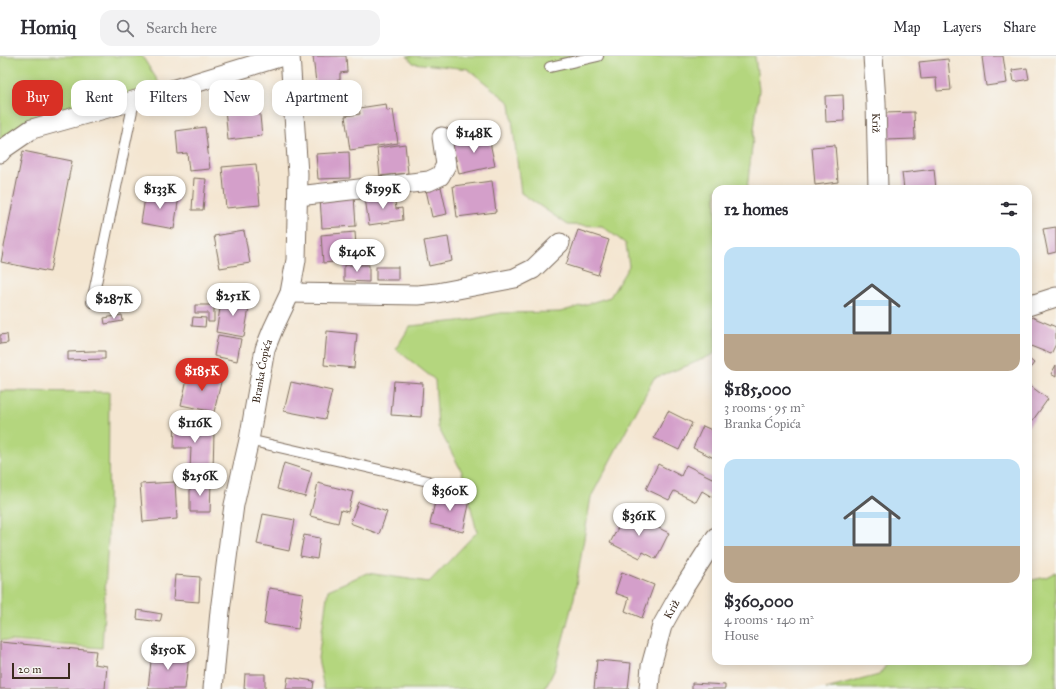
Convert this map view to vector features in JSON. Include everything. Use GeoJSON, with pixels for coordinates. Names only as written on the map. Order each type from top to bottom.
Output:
{"type":"FeatureCollection","features":[{"type":"Feature","properties":{"kind":"street"},"geometry":{"type":"LineString","coordinates":[[0,153],[3,149],[32,129],[134,101],[283,56]]}},
{"type":"Feature","properties":{"kind":"street","name":"Branka Ćopića"},"geometry":{"type":"LineString","coordinates":[[213,689],[220,611],[234,505],[249,440],[265,349],[290,293],[296,260],[298,196],[290,56]]}},
{"type":"Feature","properties":{"kind":"street","name":"Križ"},"geometry":{"type":"LineString","coordinates":[[873,56],[876,102],[878,185]]}},
{"type":"Feature","properties":{"kind":"street"},"geometry":{"type":"LineString","coordinates":[[298,196],[429,181],[440,176],[446,165],[442,137]]}},
{"type":"Feature","properties":{"kind":"street"},"geometry":{"type":"LineString","coordinates":[[290,293],[418,295],[437,293],[515,278],[533,268],[560,243]]}},
{"type":"Feature","properties":{"kind":"street"},"geometry":{"type":"LineString","coordinates":[[1032,305],[1056,297]]}},
{"type":"Feature","properties":{"kind":"street","name":"Križ"},"geometry":{"type":"LineString","coordinates":[[648,689],[651,666],[662,626],[681,592],[712,544]]}},
{"type":"Feature","properties":{"kind":"lane"},"geometry":{"type":"LineString","coordinates":[[550,67],[598,56]]}},
{"type":"Feature","properties":{"kind":"lane"},"geometry":{"type":"LineString","coordinates":[[92,302],[134,101]]}},
{"type":"Feature","properties":{"kind":"lane"},"geometry":{"type":"LineString","coordinates":[[249,440],[428,481]]}},
{"type":"Feature","properties":{"kind":"green space"},"geometry":{"type":"Polygon","coordinates":[[[0,56],[142,56],[157,80],[135,80],[135,100],[127,103],[127,80],[71,80],[71,116],[79,116],[32,129],[0,153],[0,56]]]}},
{"type":"Feature","properties":{"kind":"green space"},"geometry":{"type":"Polygon","coordinates":[[[407,56],[755,56],[759,90],[747,185],[712,185],[712,355],[654,378],[591,497],[574,598],[555,669],[545,689],[324,689],[318,658],[328,590],[367,573],[429,582],[477,532],[462,472],[438,427],[435,380],[396,349],[410,326],[469,320],[500,313],[560,312],[610,297],[629,266],[626,244],[602,226],[568,225],[521,193],[510,103],[468,69],[413,63],[407,56]]]}},
{"type":"Feature","properties":{"kind":"green space"},"geometry":{"type":"Polygon","coordinates":[[[0,391],[109,392],[108,538],[102,648],[0,640],[0,391]]]}},
{"type":"Feature","properties":{"kind":"green space"},"geometry":{"type":"Polygon","coordinates":[[[1056,572],[1056,689],[826,689],[879,675],[886,665],[1032,665],[1032,580],[1046,577],[1056,572]]]}},
{"type":"Feature","properties":{"kind":"building"},"geometry":{"type":"Polygon","coordinates":[[[313,56],[346,56],[347,72],[340,73],[340,80],[316,80],[313,56]]]}},
{"type":"Feature","properties":{"kind":"building"},"geometry":{"type":"Polygon","coordinates":[[[1003,56],[1007,83],[986,86],[982,57],[1003,56]]]}},
{"type":"Feature","properties":{"kind":"building"},"geometry":{"type":"Polygon","coordinates":[[[948,59],[951,90],[937,91],[936,78],[921,79],[919,62],[948,59]]]}},
{"type":"Feature","properties":{"kind":"building"},"geometry":{"type":"Polygon","coordinates":[[[1027,68],[1029,79],[1014,82],[1012,70],[1027,68]]]}},
{"type":"Feature","properties":{"kind":"building"},"geometry":{"type":"Polygon","coordinates":[[[843,95],[844,121],[826,122],[825,96],[843,95]]]}},
{"type":"Feature","properties":{"kind":"building"},"geometry":{"type":"Polygon","coordinates":[[[386,104],[387,111],[393,110],[398,143],[350,150],[345,116],[362,116],[362,108],[386,104]]]}},
{"type":"Feature","properties":{"kind":"building"},"geometry":{"type":"Polygon","coordinates":[[[914,112],[915,139],[886,140],[885,113],[914,112]]]}},
{"type":"Feature","properties":{"kind":"building"},"geometry":{"type":"Polygon","coordinates":[[[226,116],[260,116],[262,136],[228,140],[226,116]]]}},
{"type":"Feature","properties":{"kind":"building"},"geometry":{"type":"Polygon","coordinates":[[[205,127],[210,169],[189,171],[187,153],[178,154],[176,131],[205,127]]]}},
{"type":"Feature","properties":{"kind":"building"},"geometry":{"type":"Polygon","coordinates":[[[488,133],[495,166],[459,174],[452,141],[488,133]]]}},
{"type":"Feature","properties":{"kind":"building"},"geometry":{"type":"Polygon","coordinates":[[[405,144],[408,173],[380,176],[377,148],[405,144]]]}},
{"type":"Feature","properties":{"kind":"building"},"geometry":{"type":"Polygon","coordinates":[[[835,145],[838,182],[815,185],[812,147],[835,145]]]}},
{"type":"Feature","properties":{"kind":"building"},"geometry":{"type":"Polygon","coordinates":[[[23,151],[72,161],[50,272],[1,262],[23,151]]]}},
{"type":"Feature","properties":{"kind":"building"},"geometry":{"type":"Polygon","coordinates":[[[349,152],[350,178],[318,179],[316,154],[349,152]]]}},
{"type":"Feature","properties":{"kind":"building"},"geometry":{"type":"Polygon","coordinates":[[[256,164],[260,205],[226,208],[222,167],[256,164]]]}},
{"type":"Feature","properties":{"kind":"building"},"geometry":{"type":"Polygon","coordinates":[[[934,169],[936,185],[904,185],[902,173],[934,169]]]}},
{"type":"Feature","properties":{"kind":"building"},"geometry":{"type":"Polygon","coordinates":[[[194,178],[206,179],[203,210],[192,210],[194,178]]]}},
{"type":"Feature","properties":{"kind":"building"},"geometry":{"type":"Polygon","coordinates":[[[492,181],[496,212],[457,217],[453,186],[492,181]]]}},
{"type":"Feature","properties":{"kind":"building"},"geometry":{"type":"Polygon","coordinates":[[[441,187],[447,214],[432,217],[426,190],[441,187]]]}},
{"type":"Feature","properties":{"kind":"building"},"geometry":{"type":"Polygon","coordinates":[[[146,191],[179,196],[174,229],[141,223],[146,191]]]}},
{"type":"Feature","properties":{"kind":"building"},"geometry":{"type":"Polygon","coordinates":[[[394,194],[396,209],[402,208],[403,220],[369,225],[365,198],[394,194]]]}},
{"type":"Feature","properties":{"kind":"building"},"geometry":{"type":"Polygon","coordinates":[[[354,196],[356,226],[322,228],[320,198],[354,196]]]}},
{"type":"Feature","properties":{"kind":"building"},"geometry":{"type":"Polygon","coordinates":[[[1056,227],[1056,252],[1048,254],[1043,229],[1056,227]]]}},
{"type":"Feature","properties":{"kind":"building"},"geometry":{"type":"Polygon","coordinates":[[[578,230],[609,240],[598,275],[566,265],[578,230]]]}},
{"type":"Feature","properties":{"kind":"building"},"geometry":{"type":"Polygon","coordinates":[[[244,231],[250,263],[220,268],[214,236],[244,231]]]}},
{"type":"Feature","properties":{"kind":"building"},"geometry":{"type":"Polygon","coordinates":[[[355,232],[357,260],[323,263],[321,235],[355,232]]]}},
{"type":"Feature","properties":{"kind":"building"},"geometry":{"type":"Polygon","coordinates":[[[448,237],[452,261],[429,266],[424,241],[448,237]]]}},
{"type":"Feature","properties":{"kind":"building"},"geometry":{"type":"Polygon","coordinates":[[[344,265],[369,265],[369,282],[344,281],[344,265]]]}},
{"type":"Feature","properties":{"kind":"building"},"geometry":{"type":"Polygon","coordinates":[[[376,267],[398,267],[398,280],[376,280],[376,267]]]}},
{"type":"Feature","properties":{"kind":"building"},"geometry":{"type":"Polygon","coordinates":[[[222,297],[250,302],[244,337],[216,332],[222,297]]]}},
{"type":"Feature","properties":{"kind":"building"},"geometry":{"type":"Polygon","coordinates":[[[195,305],[214,305],[214,322],[208,322],[208,313],[195,313],[195,305]]]}},
{"type":"Feature","properties":{"kind":"building"},"geometry":{"type":"Polygon","coordinates":[[[122,315],[123,321],[105,324],[104,318],[122,315]]]}},
{"type":"Feature","properties":{"kind":"building"},"geometry":{"type":"Polygon","coordinates":[[[193,317],[206,318],[205,327],[192,326],[193,317]]]}},
{"type":"Feature","properties":{"kind":"building"},"geometry":{"type":"Polygon","coordinates":[[[1032,317],[1056,327],[1056,344],[1051,354],[1032,347],[1032,317]]]}},
{"type":"Feature","properties":{"kind":"building"},"geometry":{"type":"Polygon","coordinates":[[[327,331],[357,334],[354,368],[324,365],[327,331]]]}},
{"type":"Feature","properties":{"kind":"building"},"geometry":{"type":"Polygon","coordinates":[[[7,334],[8,343],[0,344],[0,335],[7,334]]]}},
{"type":"Feature","properties":{"kind":"building"},"geometry":{"type":"Polygon","coordinates":[[[218,335],[241,339],[237,361],[214,356],[218,335]]]}},
{"type":"Feature","properties":{"kind":"building"},"geometry":{"type":"Polygon","coordinates":[[[105,351],[105,359],[68,360],[68,352],[105,351]]]}},
{"type":"Feature","properties":{"kind":"building"},"geometry":{"type":"Polygon","coordinates":[[[1056,365],[1056,377],[1051,374],[1056,365]]]}},
{"type":"Feature","properties":{"kind":"building"},"geometry":{"type":"Polygon","coordinates":[[[189,371],[222,378],[214,412],[181,405],[189,371]]]}},
{"type":"Feature","properties":{"kind":"building"},"geometry":{"type":"Polygon","coordinates":[[[394,381],[423,383],[421,417],[391,415],[394,381]]]}},
{"type":"Feature","properties":{"kind":"building"},"geometry":{"type":"Polygon","coordinates":[[[291,382],[332,391],[325,419],[284,411],[291,382]]]}},
{"type":"Feature","properties":{"kind":"building"},"geometry":{"type":"Polygon","coordinates":[[[1032,387],[1048,399],[1032,421],[1032,387]]]}},
{"type":"Feature","properties":{"kind":"building"},"geometry":{"type":"Polygon","coordinates":[[[668,411],[692,423],[679,450],[654,438],[668,411]]]}},
{"type":"Feature","properties":{"kind":"building"},"geometry":{"type":"Polygon","coordinates":[[[175,418],[192,418],[191,432],[214,433],[213,470],[190,469],[191,448],[174,448],[175,418]]]}},
{"type":"Feature","properties":{"kind":"building"},"geometry":{"type":"Polygon","coordinates":[[[703,426],[712,430],[712,457],[693,448],[703,426]]]}},
{"type":"Feature","properties":{"kind":"building"},"geometry":{"type":"Polygon","coordinates":[[[284,463],[312,472],[305,497],[277,489],[284,463]]]}},
{"type":"Feature","properties":{"kind":"building"},"geometry":{"type":"Polygon","coordinates":[[[658,464],[681,476],[686,465],[712,478],[712,497],[702,491],[696,502],[674,491],[669,500],[646,489],[658,464]]]}},
{"type":"Feature","properties":{"kind":"building"},"geometry":{"type":"Polygon","coordinates":[[[175,482],[177,519],[143,522],[140,484],[175,482]]]}},
{"type":"Feature","properties":{"kind":"building"},"geometry":{"type":"Polygon","coordinates":[[[190,483],[211,483],[210,512],[190,512],[190,483]]]}},
{"type":"Feature","properties":{"kind":"building"},"geometry":{"type":"Polygon","coordinates":[[[318,483],[353,492],[348,512],[341,510],[338,523],[310,516],[318,483]]]}},
{"type":"Feature","properties":{"kind":"building"},"geometry":{"type":"Polygon","coordinates":[[[437,493],[470,500],[463,532],[430,524],[437,493]]]}},
{"type":"Feature","properties":{"kind":"building"},"geometry":{"type":"Polygon","coordinates":[[[358,502],[387,512],[379,534],[350,523],[358,502]]]}},
{"type":"Feature","properties":{"kind":"building"},"geometry":{"type":"Polygon","coordinates":[[[626,512],[669,533],[656,559],[643,552],[640,558],[610,543],[626,512]]]}},
{"type":"Feature","properties":{"kind":"building"},"geometry":{"type":"Polygon","coordinates":[[[263,514],[295,520],[289,551],[257,544],[263,514]]]}},
{"type":"Feature","properties":{"kind":"building"},"geometry":{"type":"Polygon","coordinates":[[[304,535],[320,538],[317,559],[300,556],[304,535]]]}},
{"type":"Feature","properties":{"kind":"building"},"geometry":{"type":"Polygon","coordinates":[[[622,572],[654,585],[642,618],[625,611],[629,598],[615,593],[622,572]]]}},
{"type":"Feature","properties":{"kind":"building"},"geometry":{"type":"Polygon","coordinates":[[[175,575],[200,577],[199,602],[173,600],[175,575]]]}},
{"type":"Feature","properties":{"kind":"building"},"geometry":{"type":"Polygon","coordinates":[[[269,588],[303,593],[298,629],[264,624],[269,588]]]}},
{"type":"Feature","properties":{"kind":"building"},"geometry":{"type":"Polygon","coordinates":[[[138,610],[162,614],[160,622],[137,619],[138,610]]]}},
{"type":"Feature","properties":{"kind":"building"},"geometry":{"type":"Polygon","coordinates":[[[0,642],[96,651],[94,664],[107,666],[105,689],[0,689],[0,642]]]}},
{"type":"Feature","properties":{"kind":"building"},"geometry":{"type":"Polygon","coordinates":[[[152,652],[189,656],[185,689],[148,689],[152,652]]]}},
{"type":"Feature","properties":{"kind":"building"},"geometry":{"type":"Polygon","coordinates":[[[597,660],[631,663],[628,689],[594,689],[597,660]]]}},
{"type":"Feature","properties":{"kind":"building"},"geometry":{"type":"Polygon","coordinates":[[[245,674],[265,674],[265,689],[244,689],[245,674]]]}},
{"type":"Feature","properties":{"kind":"building"},"geometry":{"type":"Polygon","coordinates":[[[288,677],[314,681],[313,689],[286,689],[288,677]]]}},
{"type":"Feature","properties":{"kind":"building"},"geometry":{"type":"Polygon","coordinates":[[[692,683],[725,685],[725,689],[692,689],[692,683]]]}}]}
